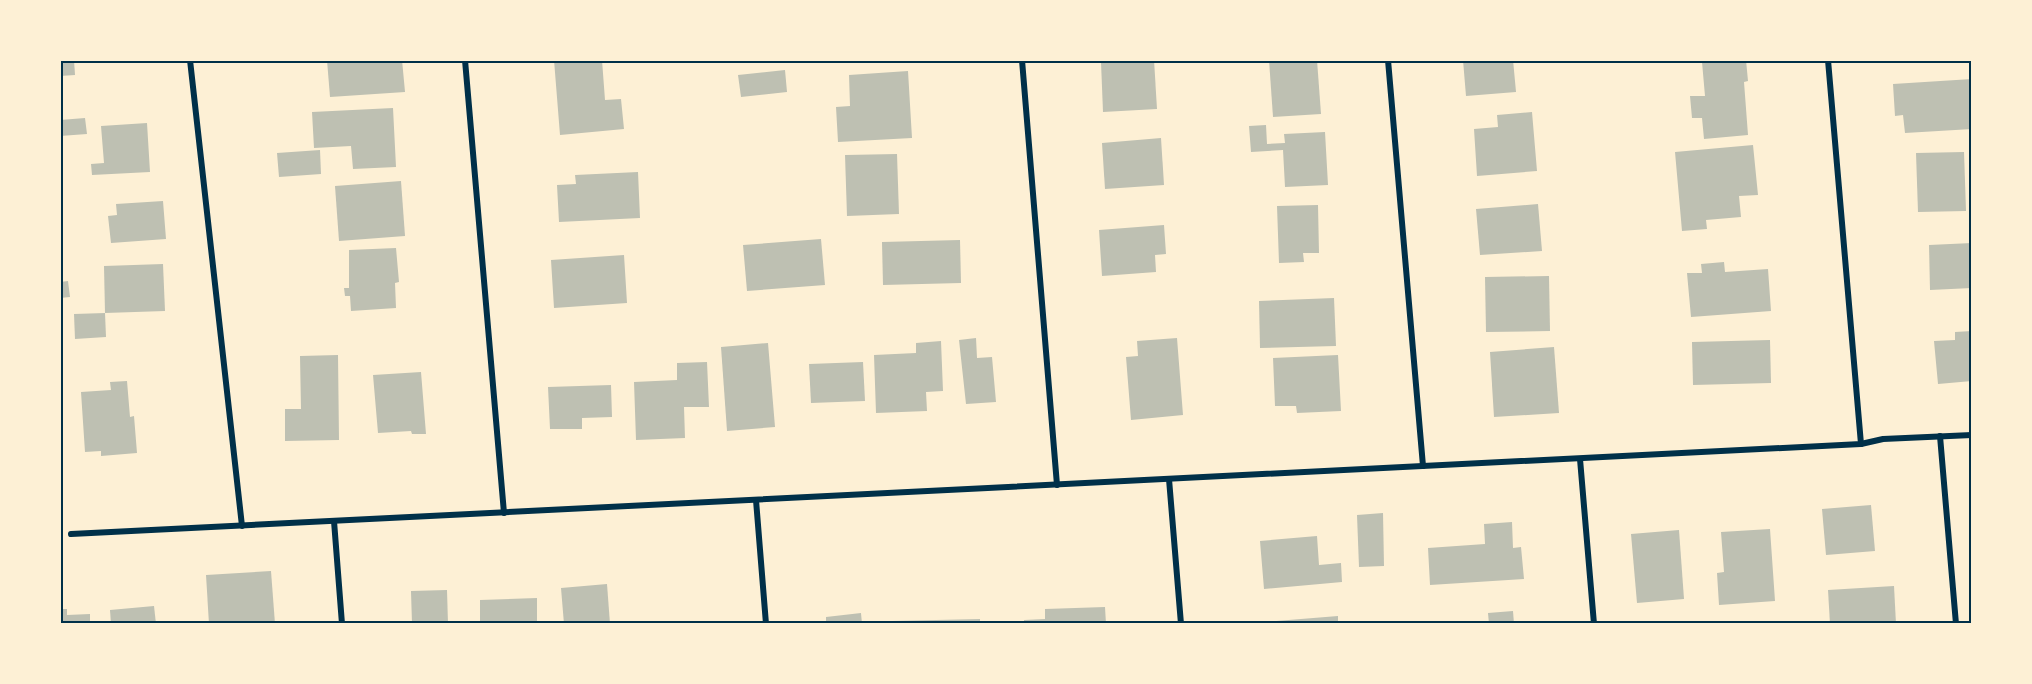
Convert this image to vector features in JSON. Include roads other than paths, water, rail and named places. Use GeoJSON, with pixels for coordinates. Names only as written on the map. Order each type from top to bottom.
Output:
{"type":"FeatureCollection","features":[{"type":"Feature","properties":{"kind":"street"},"geometry":{"type":"LineString","coordinates":[[190,60],[242,526]]}},
{"type":"Feature","properties":{"kind":"street"},"geometry":{"type":"LineString","coordinates":[[465,60],[504,513]]}},
{"type":"Feature","properties":{"kind":"street"},"geometry":{"type":"LineString","coordinates":[[1022,60],[1058,485]]}},
{"type":"Feature","properties":{"kind":"street"},"geometry":{"type":"LineString","coordinates":[[1388,60],[1423,466]]}},
{"type":"Feature","properties":{"kind":"street"},"geometry":{"type":"LineString","coordinates":[[1828,60],[1861,444]]}},
{"type":"Feature","properties":{"kind":"street"},"geometry":{"type":"LineString","coordinates":[[71,534],[1580,459],[1861,444],[1883,439],[1972,435]]}},
{"type":"Feature","properties":{"kind":"street"},"geometry":{"type":"LineString","coordinates":[[1940,436],[1956,624]]}},
{"type":"Feature","properties":{"kind":"street"},"geometry":{"type":"LineString","coordinates":[[1580,459],[1594,624]]}},
{"type":"Feature","properties":{"kind":"street"},"geometry":{"type":"LineString","coordinates":[[1169,479],[1181,624]]}},
{"type":"Feature","properties":{"kind":"street"},"geometry":{"type":"LineString","coordinates":[[756,500],[766,624]]}},
{"type":"Feature","properties":{"kind":"street"},"geometry":{"type":"LineString","coordinates":[[334,521],[342,624]]}}]}
